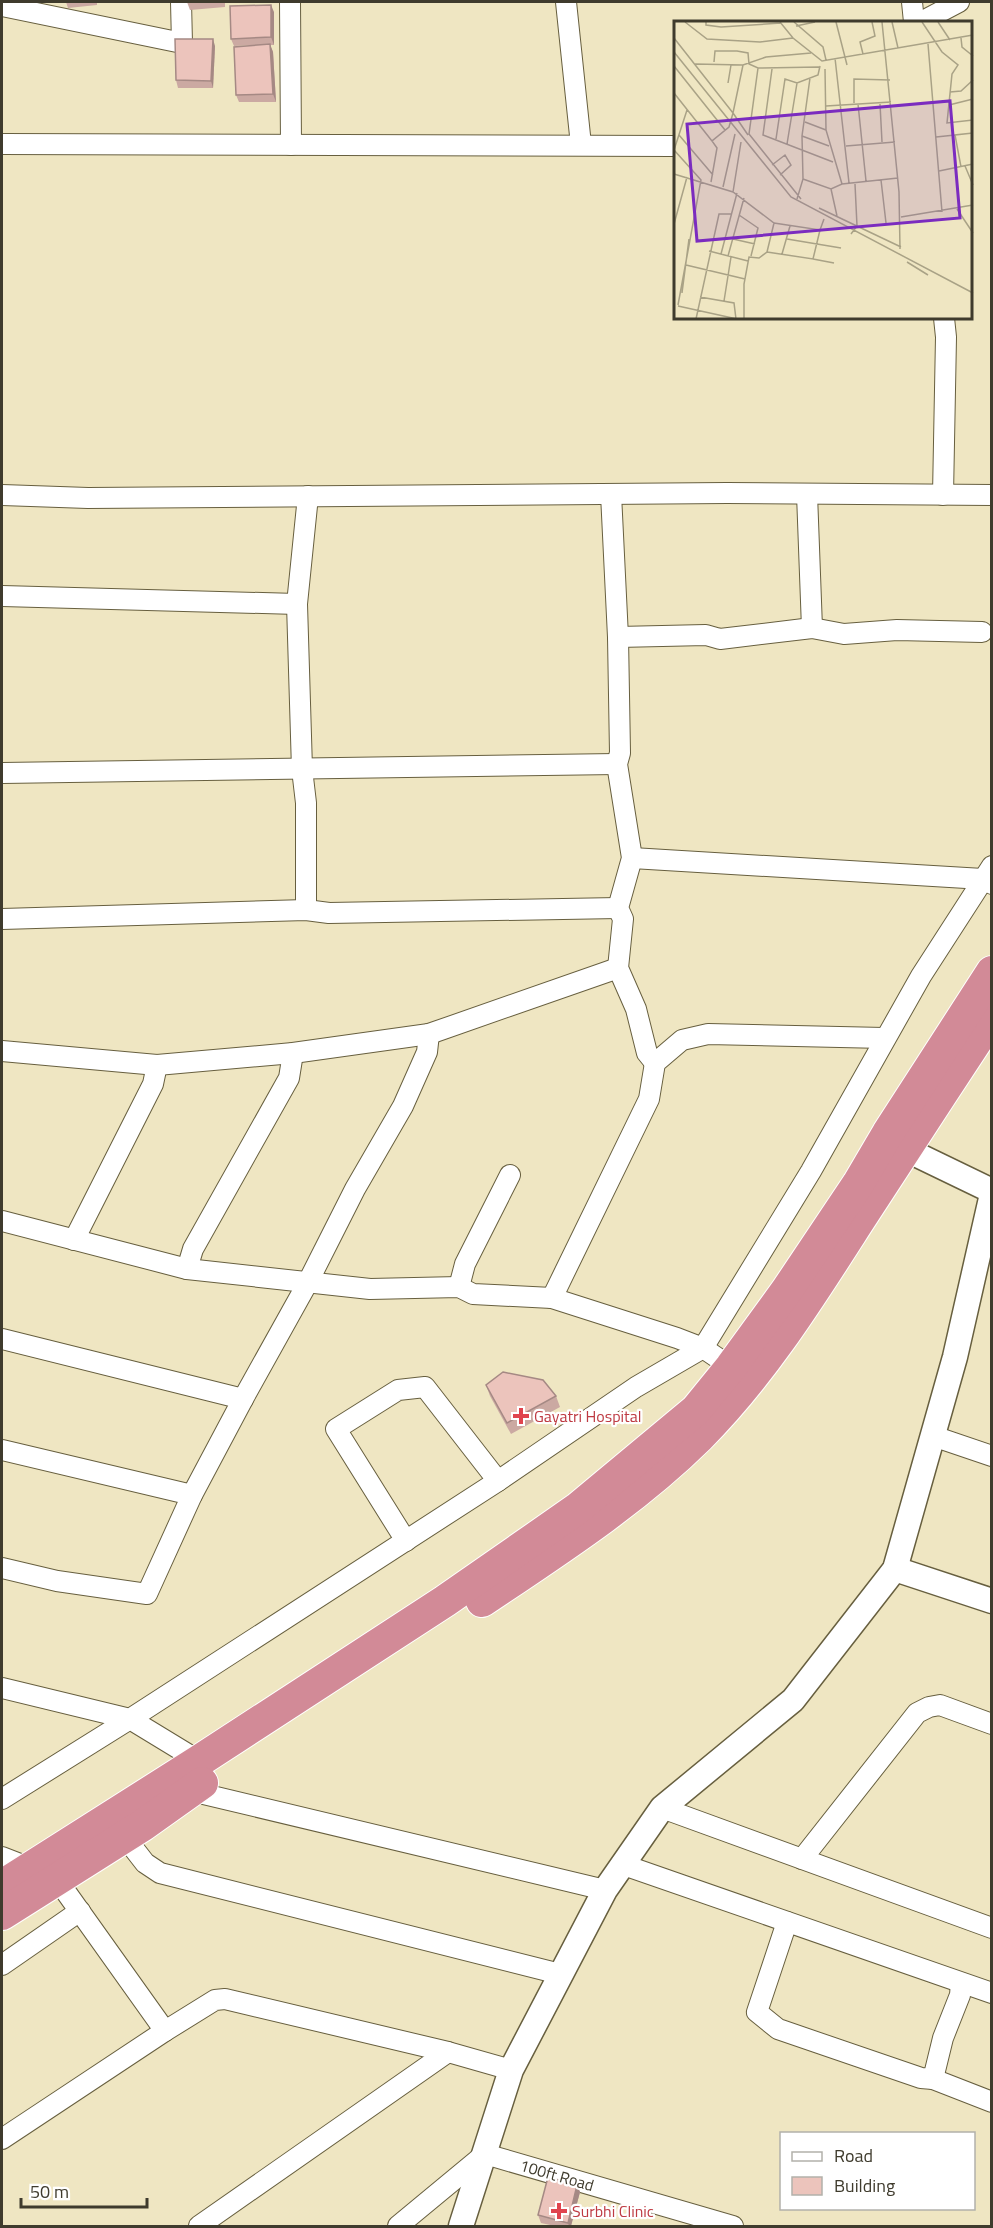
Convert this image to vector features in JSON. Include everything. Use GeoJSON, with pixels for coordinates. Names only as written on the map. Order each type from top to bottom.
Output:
{"type":"FeatureCollection","features":[{"type":"Feature","properties":{"kind":"highway"},"geometry":{"type":"LineString","coordinates":[[2,1886],[445,1601],[577,1509],[696,1410],[731,1367],[787,1290],[858,1184],[888,1133],[992,972]]}},
{"type":"Feature","properties":{"kind":"highway"},"geometry":{"type":"LineString","coordinates":[[2,1914],[29,1867],[124,1836],[597,1524],[673,1461],[700,1436],[751,1379],[803,1307],[992,1017]]}},
{"type":"Feature","properties":{"kind":"street"},"geometry":{"type":"LineString","coordinates":[[2,6],[34,7],[182,43],[181,2]]}},
{"type":"Feature","properties":{"kind":"street"},"geometry":{"type":"LineString","coordinates":[[290,2],[291,145]]}},
{"type":"Feature","properties":{"kind":"street"},"geometry":{"type":"LineString","coordinates":[[566,2],[581,145]]}},
{"type":"Feature","properties":{"kind":"street"},"geometry":{"type":"LineString","coordinates":[[912,2],[914,21]]}},
{"type":"Feature","properties":{"kind":"street"},"geometry":{"type":"LineString","coordinates":[[923,21],[959,2]]}},
{"type":"Feature","properties":{"kind":"street"},"geometry":{"type":"LineString","coordinates":[[2,144],[674,146]]}},
{"type":"Feature","properties":{"kind":"street"},"geometry":{"type":"LineString","coordinates":[[943,495],[946,337],[944,320]]}},
{"type":"Feature","properties":{"kind":"street"},"geometry":{"type":"LineString","coordinates":[[2,495],[88,498],[611,494],[992,495]]}},
{"type":"Feature","properties":{"kind":"street"},"geometry":{"type":"LineString","coordinates":[[611,494],[618,637],[620,753],[617,764],[632,858],[618,908],[623,920],[618,968],[636,1009],[647,1053],[655,1063]]}},
{"type":"Feature","properties":{"kind":"street"},"geometry":{"type":"LineString","coordinates":[[807,494],[812,628]]}},
{"type":"Feature","properties":{"kind":"street"},"geometry":{"type":"LineString","coordinates":[[306,910],[306,803],[302,769],[297,604],[308,496]]}},
{"type":"Feature","properties":{"kind":"street"},"geometry":{"type":"LineString","coordinates":[[2,596],[297,604]]}},
{"type":"Feature","properties":{"kind":"street"},"geometry":{"type":"LineString","coordinates":[[618,637],[706,635],[720,639],[812,628],[844,634],[897,630],[981,632]]}},
{"type":"Feature","properties":{"kind":"street"},"geometry":{"type":"LineString","coordinates":[[2,774],[617,764]]}},
{"type":"Feature","properties":{"kind":"street"},"geometry":{"type":"LineString","coordinates":[[632,858],[989,876]]}},
{"type":"Feature","properties":{"kind":"street"},"geometry":{"type":"LineString","coordinates":[[2,1800],[406,1541],[636,1387],[703,1348],[811,1171],[921,975],[989,876]]}},
{"type":"Feature","properties":{"kind":"street"},"geometry":{"type":"LineString","coordinates":[[2,919],[306,910],[328,914],[618,908]]}},
{"type":"Feature","properties":{"kind":"street"},"geometry":{"type":"LineString","coordinates":[[2,1051],[157,1065],[292,1053],[429,1034],[618,968]]}},
{"type":"Feature","properties":{"kind":"street"},"geometry":{"type":"LineString","coordinates":[[2,1568],[57,1581],[147,1594],[192,1495],[307,1284],[355,1189],[403,1106],[427,1052],[429,1034]]}},
{"type":"Feature","properties":{"kind":"street"},"geometry":{"type":"LineString","coordinates":[[552,1298],[649,1099],[655,1063],[682,1040],[708,1034],[884,1038]]}},
{"type":"Feature","properties":{"kind":"street"},"geometry":{"type":"LineString","coordinates":[[187,1269],[193,1249],[289,1078],[292,1053]]}},
{"type":"Feature","properties":{"kind":"street"},"geometry":{"type":"LineString","coordinates":[[74,1240],[153,1084],[157,1065]]}},
{"type":"Feature","properties":{"kind":"street"},"geometry":{"type":"LineString","coordinates":[[461,2226],[511,2070],[560,1974],[621,1864],[662,1808],[793,1700],[895,1569],[955,1357],[992,1193],[905,1149]]}},
{"type":"Feature","properties":{"kind":"street"},"geometry":{"type":"LineString","coordinates":[[459,1287],[465,1264],[510,1175]]}},
{"type":"Feature","properties":{"kind":"street"},"geometry":{"type":"LineString","coordinates":[[2,1221],[187,1269],[307,1284],[370,1289],[459,1287],[473,1294],[552,1298],[703,1348],[731,1367]]}},
{"type":"Feature","properties":{"kind":"street"},"geometry":{"type":"LineString","coordinates":[[2,1339],[243,1400]]}},
{"type":"Feature","properties":{"kind":"street"},"geometry":{"type":"LineString","coordinates":[[406,1541],[336,1429],[398,1390],[424,1387],[498,1481]]}},
{"type":"Feature","properties":{"kind":"street"},"geometry":{"type":"LineString","coordinates":[[933,1436],[992,1456]]}},
{"type":"Feature","properties":{"kind":"street"},"geometry":{"type":"LineString","coordinates":[[2,1450],[192,1495]]}},
{"type":"Feature","properties":{"kind":"street"},"geometry":{"type":"LineString","coordinates":[[895,1569],[992,1601]]}},
{"type":"Feature","properties":{"kind":"street"},"geometry":{"type":"LineString","coordinates":[[2,1688],[130,1719],[199,1761]]}},
{"type":"Feature","properties":{"kind":"street"},"geometry":{"type":"LineString","coordinates":[[802,1859],[917,1713],[929,1707],[940,1706],[992,1724]]}},
{"type":"Feature","properties":{"kind":"street"},"geometry":{"type":"LineString","coordinates":[[191,1791],[605,1890]]}},
{"type":"Feature","properties":{"kind":"street"},"geometry":{"type":"LineString","coordinates":[[662,1808],[992,1928]]}},
{"type":"Feature","properties":{"kind":"street"},"geometry":{"type":"LineString","coordinates":[[124,1836],[146,1863],[160,1873],[560,1974]]}},
{"type":"Feature","properties":{"kind":"street"},"geometry":{"type":"LineString","coordinates":[[621,1864],[992,1993]]}},
{"type":"Feature","properties":{"kind":"street"},"geometry":{"type":"LineString","coordinates":[[29,1867],[80,1911],[165,2031]]}},
{"type":"Feature","properties":{"kind":"street"},"geometry":{"type":"LineString","coordinates":[[2,1965],[80,1911]]}},
{"type":"Feature","properties":{"kind":"street"},"geometry":{"type":"LineString","coordinates":[[787,1922],[757,2012],[778,2029],[921,2078],[933,2079],[992,2102]]}},
{"type":"Feature","properties":{"kind":"street"},"geometry":{"type":"LineString","coordinates":[[933,2079],[943,2038],[960,1995],[961,1983]]}},
{"type":"Feature","properties":{"kind":"street"},"geometry":{"type":"LineString","coordinates":[[2,2139],[215,2000],[225,1999],[448,2052],[511,2070]]}},
{"type":"Feature","properties":{"kind":"street"},"geometry":{"type":"LineString","coordinates":[[199,2226],[448,2052]]}},
{"type":"Feature","properties":{"kind":"street"},"geometry":{"type":"LineString","coordinates":[[398,2226],[485,2154]]}},
{"type":"Feature","properties":{"kind":"street","name":"100ft Road"},"geometry":{"type":"LineString","coordinates":[[485,2154],[733,2226]]}},
{"type":"Feature","properties":{"kind":"building"},"geometry":{"type":"Polygon","coordinates":[[[271,5],[271,37],[231,39],[230,6],[271,5]]]}},
{"type":"Feature","properties":{"kind":"building"},"geometry":{"type":"Polygon","coordinates":[[[175,39],[213,39],[211,81],[176,80],[175,39]]]}},
{"type":"Feature","properties":{"kind":"building"},"geometry":{"type":"Polygon","coordinates":[[[270,44],[273,94],[236,95],[234,47],[270,44]]]}},
{"type":"Feature","properties":{"kind":"building"},"geometry":{"type":"Polygon","coordinates":[[[503,1372],[543,1380],[556,1396],[507,1423],[486,1385],[503,1372]]]}},
{"type":"Feature","properties":{"kind":"building"},"geometry":{"type":"Polygon","coordinates":[[[548,2177],[577,2185],[568,2223],[538,2215],[548,2177]]]}},
{"type":"Feature","properties":{"kind":"place","name":"Gayatri Hospital"},"geometry":{"type":"Point","coordinates":[521,1416]}},
{"type":"Feature","properties":{"kind":"place","name":"Surbhi Clinic"},"geometry":{"type":"Point","coordinates":[559,2211]}}]}
